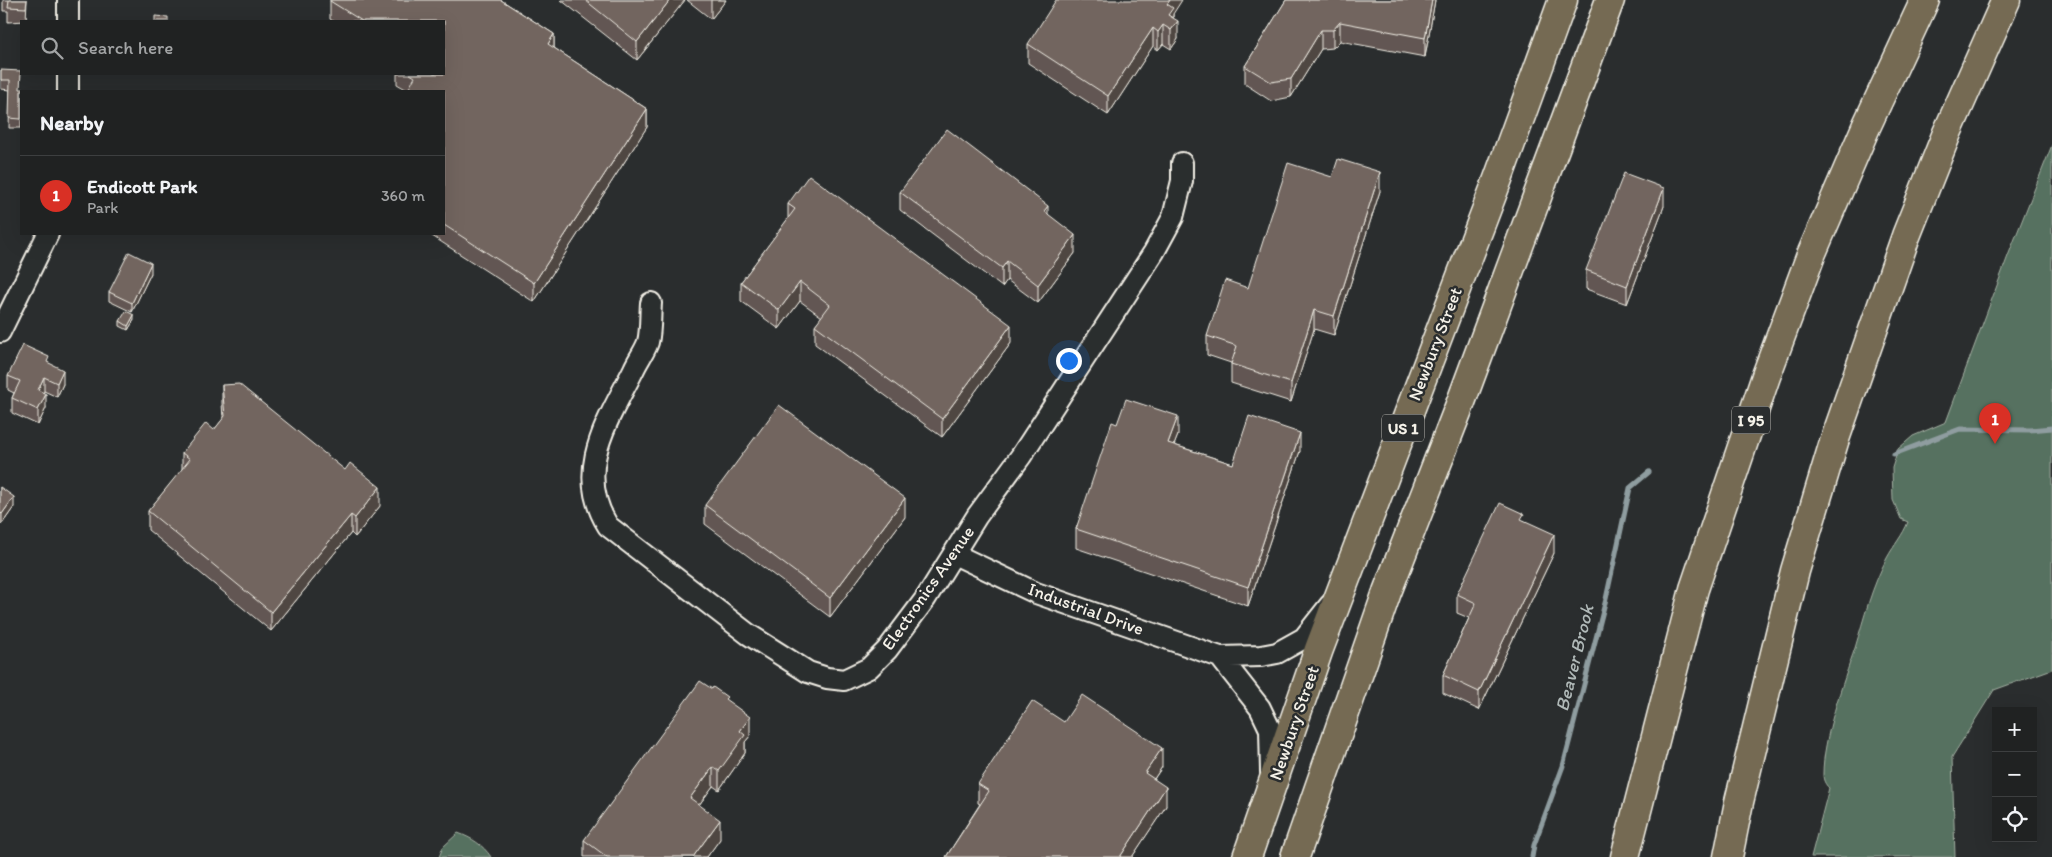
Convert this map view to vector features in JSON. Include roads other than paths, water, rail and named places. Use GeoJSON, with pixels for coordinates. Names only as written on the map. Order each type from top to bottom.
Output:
{"type":"FeatureCollection","features":[{"type":"Feature","properties":{"kind":"main road","name":"Newbury Street"},"geometry":{"type":"LineString","coordinates":[[1248,857],[1342,591],[1563,0]]}},
{"type":"Feature","properties":{"kind":"main road","name":"US 1"},"geometry":{"type":"LineString","coordinates":[[1295,857],[1387,592],[1461,402],[1610,0]]}},
{"type":"Feature","properties":{"kind":"main road","name":"I 95"},"geometry":{"type":"LineString","coordinates":[[1626,857],[1694,589],[1766,376],[1811,255],[1866,127],[1924,0]]}},
{"type":"Feature","properties":{"kind":"main road"},"geometry":{"type":"LineString","coordinates":[[1728,857],[1739,802],[1795,571],[1834,442],[1906,236],[1947,133],[2006,0]]}},
{"type":"Feature","properties":{"kind":"street"},"geometry":{"type":"LineString","coordinates":[[68,0],[68,20]]}},
{"type":"Feature","properties":{"kind":"street"},"geometry":{"type":"LineString","coordinates":[[68,75],[68,90]]}},
{"type":"Feature","properties":{"kind":"street","name":"Electronics Avenue"},"geometry":{"type":"LineString","coordinates":[[651,303],[648,341],[599,438],[594,457],[592,479],[599,512],[608,526],[748,634],[808,672],[827,678],[844,680],[869,668],[887,650],[926,598],[978,516],[1021,456],[1154,252],[1173,217],[1182,181],[1182,163]]}},
{"type":"Feature","properties":{"kind":"street"},"geometry":{"type":"LineString","coordinates":[[0,332],[48,235]]}},
{"type":"Feature","properties":{"kind":"street","name":"Industrial Drive"},"geometry":{"type":"LineString","coordinates":[[954,554],[1036,593],[1220,658],[1261,656],[1276,653],[1288,647],[1304,638],[1342,591]]}},
{"type":"Feature","properties":{"kind":"street"},"geometry":{"type":"LineString","coordinates":[[1220,658],[1260,708],[1270,729],[1271,789]]}},
{"type":"Feature","properties":{"kind":"waterway","name":"Beaver Brook"},"geometry":{"type":"LineString","coordinates":[[1894,454],[1960,429],[2030,430],[2052,428]]}},
{"type":"Feature","properties":{"kind":"waterway","name":"Beaver Brook"},"geometry":{"type":"LineString","coordinates":[[1532,857],[1534,845],[1563,766],[1606,599],[1630,488],[1649,472]]}},
{"type":"Feature","properties":{"kind":"place","name":"Endicott Park"},"geometry":{"type":"Point","coordinates":[1995,444]}}]}
